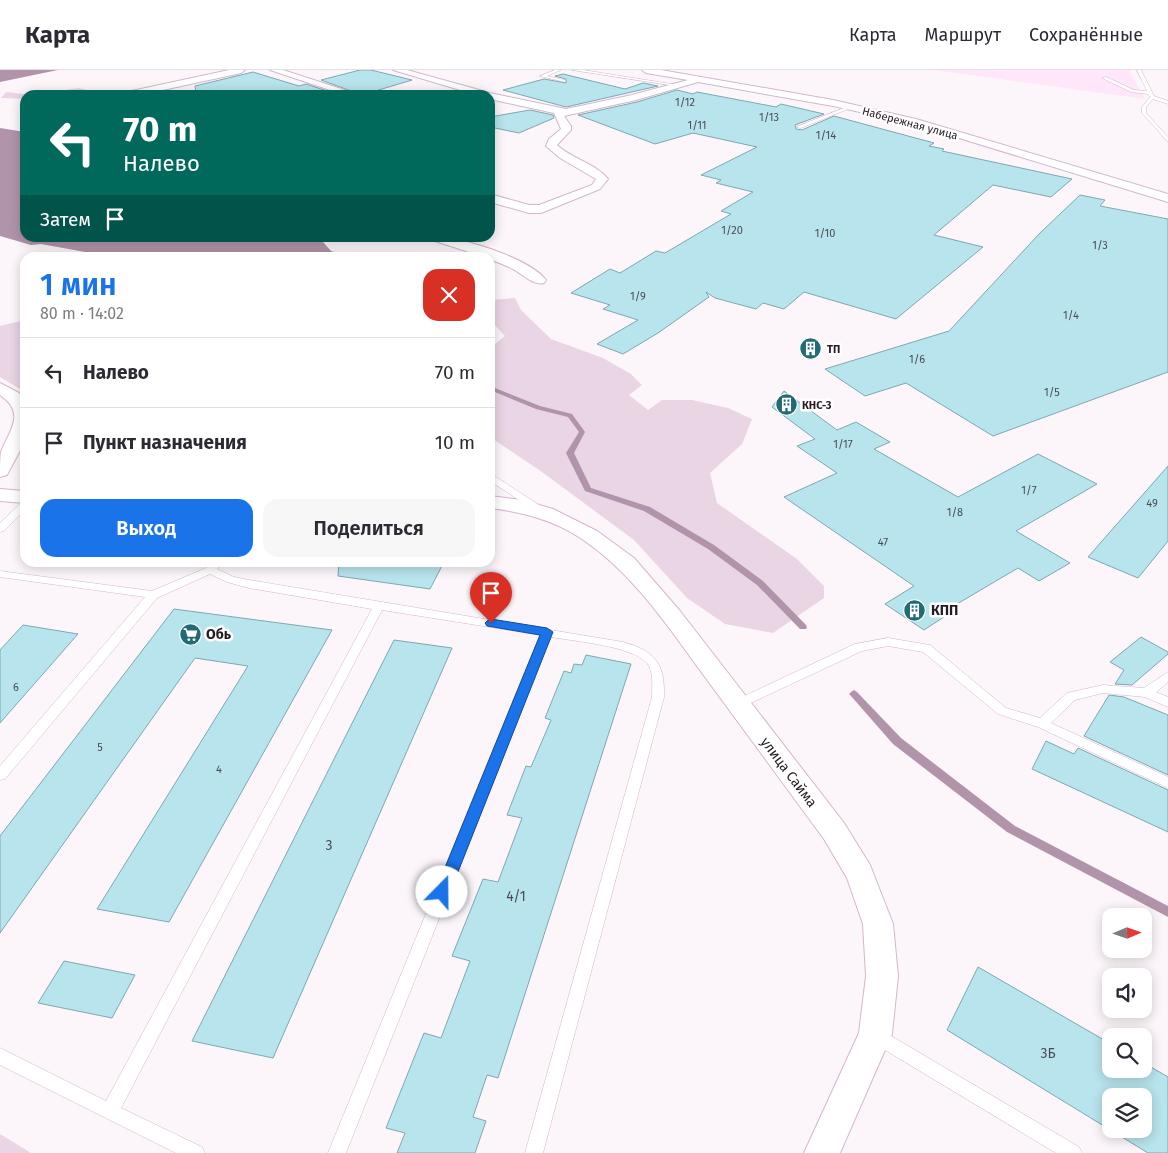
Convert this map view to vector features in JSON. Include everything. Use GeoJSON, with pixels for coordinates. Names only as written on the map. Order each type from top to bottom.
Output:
{"type":"FeatureCollection","features":[{"type":"Feature","properties":{"kind":"street"},"geometry":{"type":"LineString","coordinates":[[154,90],[242,70]]}},
{"type":"Feature","properties":{"kind":"street"},"geometry":{"type":"LineString","coordinates":[[274,70],[339,90]]}},
{"type":"Feature","properties":{"kind":"street"},"geometry":{"type":"LineString","coordinates":[[397,70],[471,90]]}},
{"type":"Feature","properties":{"kind":"street","name":"Набережная улица"},"geometry":{"type":"LineString","coordinates":[[646,70],[916,122],[1168,198]]}},
{"type":"Feature","properties":{"kind":"street"},"geometry":{"type":"LineString","coordinates":[[495,199],[529,208],[541,209],[590,190],[600,183],[602,179],[598,175],[571,162],[551,146],[553,141],[566,130],[566,126],[558,114],[633,98],[676,85],[702,80]]}},
{"type":"Feature","properties":{"kind":"street"},"geometry":{"type":"LineString","coordinates":[[495,96],[565,112]]}},
{"type":"Feature","properties":{"kind":"street"},"geometry":{"type":"LineString","coordinates":[[452,242],[481,252]]}},
{"type":"Feature","properties":{"kind":"street"},"geometry":{"type":"LineString","coordinates":[[495,257],[517,264],[532,272],[539,280]]}},
{"type":"Feature","properties":{"kind":"street"},"geometry":{"type":"LineString","coordinates":[[0,388],[12,394],[20,403]]}},
{"type":"Feature","properties":{"kind":"street"},"geometry":{"type":"LineString","coordinates":[[0,471],[20,427]]}},
{"type":"Feature","properties":{"kind":"street"},"geometry":{"type":"LineString","coordinates":[[0,495],[20,497]]}},
{"type":"Feature","properties":{"kind":"street","name":"улица Сайма"},"geometry":{"type":"LineString","coordinates":[[495,503],[522,506],[546,513],[590,535],[626,563],[672,616],[834,831],[860,874],[878,924],[882,976],[874,1034],[822,1153]]}},
{"type":"Feature","properties":{"kind":"lane"},"geometry":{"type":"LineString","coordinates":[[558,70],[542,76],[563,81]]}},
{"type":"Feature","properties":{"kind":"lane"},"geometry":{"type":"LineString","coordinates":[[574,70],[676,85]]}},
{"type":"Feature","properties":{"kind":"lane"},"geometry":{"type":"LineString","coordinates":[[1139,70],[1150,95]]}},
{"type":"Feature","properties":{"kind":"lane"},"geometry":{"type":"LineString","coordinates":[[1104,78],[1168,103]]}},
{"type":"Feature","properties":{"kind":"lane"},"geometry":{"type":"LineString","coordinates":[[1150,95],[1144,107],[1144,113],[1168,140]]}},
{"type":"Feature","properties":{"kind":"lane"},"geometry":{"type":"LineString","coordinates":[[799,127],[851,108]]}},
{"type":"Feature","properties":{"kind":"lane"},"geometry":{"type":"LineString","coordinates":[[495,480],[546,513]]}},
{"type":"Feature","properties":{"kind":"lane"},"geometry":{"type":"LineString","coordinates":[[0,529],[20,509]]}},
{"type":"Feature","properties":{"kind":"lane"},"geometry":{"type":"LineString","coordinates":[[0,775],[153,595],[212,567]]}},
{"type":"Feature","properties":{"kind":"lane"},"geometry":{"type":"LineString","coordinates":[[216,567],[249,584],[628,646],[643,652],[654,664],[660,680],[656,706],[534,1153]]}},
{"type":"Feature","properties":{"kind":"lane"},"geometry":{"type":"LineString","coordinates":[[0,574],[153,595]]}},
{"type":"Feature","properties":{"kind":"lane"},"geometry":{"type":"LineString","coordinates":[[110,1112],[379,606]]}},
{"type":"Feature","properties":{"kind":"lane"},"geometry":{"type":"LineString","coordinates":[[337,1153],[547,632]]}},
{"type":"Feature","properties":{"kind":"lane"},"geometry":{"type":"LineString","coordinates":[[738,704],[859,647],[888,642],[926,648],[1002,711],[1042,724],[1168,783]]}},
{"type":"Feature","properties":{"kind":"lane"},"geometry":{"type":"LineString","coordinates":[[1146,693],[1168,676]]}},
{"type":"Feature","properties":{"kind":"lane"},"geometry":{"type":"LineString","coordinates":[[1042,724],[1071,696],[1104,689],[1146,693],[1168,702]]}},
{"type":"Feature","properties":{"kind":"lane"},"geometry":{"type":"LineString","coordinates":[[874,1034],[1073,1153]]}},
{"type":"Feature","properties":{"kind":"lane"},"geometry":{"type":"LineString","coordinates":[[0,1056],[196,1153]]}},
{"type":"Feature","properties":{"kind":"shaded area"},"geometry":{"type":"Polygon","coordinates":[[[0,70],[58,70],[0,82],[0,70]]]}},
{"type":"Feature","properties":{"kind":"shaded area"},"geometry":{"type":"Polygon","coordinates":[[[934,70],[1129,70],[1145,99],[934,70]]]}},
{"type":"Feature","properties":{"kind":"shaded area"},"geometry":{"type":"Polygon","coordinates":[[[79,88],[87,90],[66,90],[79,88]]]}},
{"type":"Feature","properties":{"kind":"shaded area"},"geometry":{"type":"Polygon","coordinates":[[[6,92],[20,94],[20,99],[1,98],[6,92]]]}},
{"type":"Feature","properties":{"kind":"shaded area"},"geometry":{"type":"Polygon","coordinates":[[[0,128],[20,131],[20,242],[0,236],[0,128]]]}},
{"type":"Feature","properties":{"kind":"shaded area"},"geometry":{"type":"Polygon","coordinates":[[[21,242],[323,242],[334,252],[85,252],[41,244],[31,245],[21,242]]]}},
{"type":"Feature","properties":{"kind":"shaded area"},"geometry":{"type":"Polygon","coordinates":[[[515,298],[521,310],[551,339],[603,358],[631,374],[642,385],[629,395],[648,410],[662,400],[692,400],[728,408],[752,419],[742,444],[710,473],[717,503],[797,559],[824,586],[824,598],[773,633],[725,624],[687,598],[634,540],[542,472],[495,440],[495,344],[505,336],[495,325],[495,300],[515,298]]]}},
{"type":"Feature","properties":{"kind":"shaded area"},"geometry":{"type":"Polygon","coordinates":[[[20,321],[20,389],[0,377],[0,326],[20,321]]]}},
{"type":"Feature","properties":{"kind":"shaded area"},"geometry":{"type":"Polygon","coordinates":[[[0,1134],[31,1153],[0,1153],[0,1134]]]}},
{"type":"Feature","properties":{"kind":"building"},"geometry":{"type":"Polygon","coordinates":[[[360,70],[371,70],[412,80],[379,90],[348,90],[321,80],[360,70]]]}},
{"type":"Feature","properties":{"kind":"building"},"geometry":{"type":"Polygon","coordinates":[[[253,72],[299,86],[306,84],[324,90],[195,90],[195,86],[253,72]]]}},
{"type":"Feature","properties":{"kind":"building"},"geometry":{"type":"Polygon","coordinates":[[[563,74],[625,89],[643,83],[658,86],[566,107],[503,90],[544,79],[566,83],[566,79],[555,76],[563,74]]]}},
{"type":"Feature","properties":{"kind":"building"},"geometry":{"type":"Polygon","coordinates":[[[677,90],[776,107],[781,104],[824,114],[795,125],[796,129],[802,130],[834,116],[934,143],[929,146],[944,149],[942,151],[1072,179],[1051,197],[993,185],[934,235],[983,247],[896,319],[804,292],[784,309],[763,303],[756,309],[715,298],[706,292],[709,297],[658,333],[623,354],[597,344],[638,320],[603,309],[610,305],[571,293],[610,269],[620,273],[656,251],[665,253],[731,214],[721,211],[753,192],[716,183],[721,180],[701,175],[757,147],[693,133],[655,144],[578,115],[637,102],[677,90]]]}},
{"type":"Feature","properties":{"kind":"building"},"geometry":{"type":"Polygon","coordinates":[[[530,110],[553,115],[554,118],[519,133],[495,128],[495,116],[530,110]]]}},
{"type":"Feature","properties":{"kind":"building"},"geometry":{"type":"Polygon","coordinates":[[[1080,195],[1105,200],[1100,206],[1168,219],[1168,372],[993,436],[906,383],[865,396],[825,369],[949,331],[1040,233],[1080,195]]]}},
{"type":"Feature","properties":{"kind":"building"},"geometry":{"type":"Polygon","coordinates":[[[784,391],[837,430],[856,422],[890,442],[874,449],[958,497],[1038,454],[1097,484],[1016,531],[1070,563],[1039,581],[1018,568],[940,614],[944,617],[924,630],[885,604],[914,586],[784,497],[837,473],[797,446],[815,439],[772,407],[784,391]]]}},
{"type":"Feature","properties":{"kind":"building"},"geometry":{"type":"Polygon","coordinates":[[[1168,466],[1168,541],[1138,578],[1088,557],[1168,466]]]}},
{"type":"Feature","properties":{"kind":"building"},"geometry":{"type":"Polygon","coordinates":[[[339,567],[441,567],[430,589],[338,576],[339,567]]]}},
{"type":"Feature","properties":{"kind":"building"},"geometry":{"type":"Polygon","coordinates":[[[174,609],[332,630],[169,922],[97,909],[248,666],[195,658],[0,933],[0,836],[174,609]]]}},
{"type":"Feature","properties":{"kind":"building"},"geometry":{"type":"Polygon","coordinates":[[[23,625],[78,634],[0,723],[0,650],[23,625]]]}},
{"type":"Feature","properties":{"kind":"building"},"geometry":{"type":"Polygon","coordinates":[[[1141,637],[1168,652],[1168,654],[1132,685],[1115,684],[1124,670],[1110,662],[1141,637]]]}},
{"type":"Feature","properties":{"kind":"building"},"geometry":{"type":"Polygon","coordinates":[[[394,640],[452,648],[273,1058],[192,1041],[394,640]]]}},
{"type":"Feature","properties":{"kind":"building"},"geometry":{"type":"Polygon","coordinates":[[[586,655],[631,664],[498,1078],[487,1075],[473,1117],[486,1121],[475,1153],[397,1153],[405,1133],[386,1128],[424,1033],[441,1038],[470,961],[452,956],[483,879],[498,882],[522,818],[507,815],[526,766],[531,767],[551,720],[545,718],[564,671],[571,673],[574,664],[582,665],[586,655]]]}},
{"type":"Feature","properties":{"kind":"building"},"geometry":{"type":"Polygon","coordinates":[[[1109,695],[1124,697],[1168,715],[1168,775],[1084,736],[1109,695]]]}},
{"type":"Feature","properties":{"kind":"building"},"geometry":{"type":"Polygon","coordinates":[[[1046,741],[1074,754],[1078,748],[1168,790],[1168,832],[1032,769],[1046,741]]]}},
{"type":"Feature","properties":{"kind":"building"},"geometry":{"type":"Polygon","coordinates":[[[64,961],[135,975],[112,1018],[38,1003],[64,961]]]}},
{"type":"Feature","properties":{"kind":"building"},"geometry":{"type":"Polygon","coordinates":[[[978,967],[1102,1039],[1102,1078],[1152,1078],[1152,1068],[1168,1077],[1168,1153],[1148,1153],[1123,1138],[1152,1138],[1152,1088],[1102,1088],[1102,1125],[947,1030],[978,967]]]}},
{"type":"Feature","properties":{"kind":"waterway"},"geometry":{"type":"LineString","coordinates":[[495,390],[538,408],[570,415],[582,432],[570,453],[588,489],[647,509],[711,547],[760,583],[803,627]]}},
{"type":"Feature","properties":{"kind":"waterway"},"geometry":{"type":"LineString","coordinates":[[854,694],[897,741],[1011,829],[1168,912]]}},
{"type":"Feature","properties":{"kind":"place","name":"ТП"},"geometry":{"type":"Point","coordinates":[811,349]}},
{"type":"Feature","properties":{"kind":"place","name":"КНС-3"},"geometry":{"type":"Point","coordinates":[786,405]}},
{"type":"Feature","properties":{"kind":"place","name":"КПП"},"geometry":{"type":"Point","coordinates":[915,610]}},
{"type":"Feature","properties":{"kind":"place","name":"Обь"},"geometry":{"type":"Point","coordinates":[190,634]}},
{"type":"Feature","properties":{"kind":"route"},"geometry":{"type":"LineString","coordinates":[[442,892],[547,632],[491,623]]}}]}
